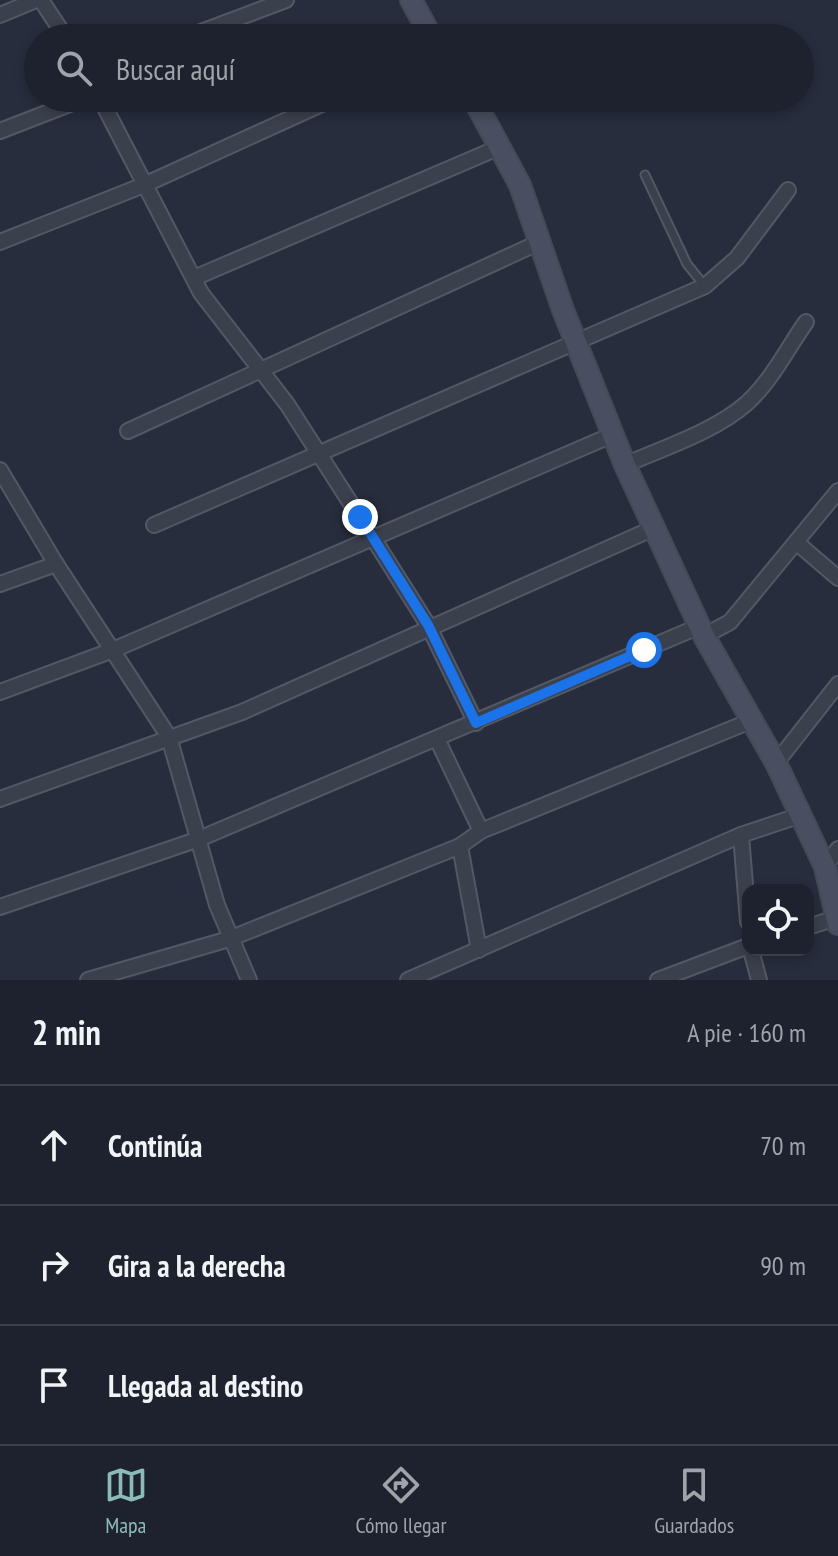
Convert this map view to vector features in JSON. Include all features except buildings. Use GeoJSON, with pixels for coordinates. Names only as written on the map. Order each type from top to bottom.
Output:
{"type":"FeatureCollection","features":[{"type":"Feature","properties":{"kind":"street"},"geometry":{"type":"LineString","coordinates":[[0,15],[38,0],[56,24]]}},
{"type":"Feature","properties":{"kind":"street"},"geometry":{"type":"LineString","coordinates":[[222,24],[286,0]]}},
{"type":"Feature","properties":{"kind":"street"},"geometry":{"type":"LineString","coordinates":[[411,0],[424,24]]}},
{"type":"Feature","properties":{"kind":"street"},"geometry":{"type":"LineString","coordinates":[[0,131],[49,112]]}},
{"type":"Feature","properties":{"kind":"street"},"geometry":{"type":"LineString","coordinates":[[107,112],[194,278],[260,368],[373,538],[431,630],[476,723]]}},
{"type":"Feature","properties":{"kind":"street"},"geometry":{"type":"LineString","coordinates":[[0,242],[144,185],[304,112]]}},
{"type":"Feature","properties":{"kind":"street"},"geometry":{"type":"LineString","coordinates":[[481,112],[520,185],[625,465],[702,631],[776,763],[825,867],[837,921],[814,926]]}},
{"type":"Feature","properties":{"kind":"street"},"geometry":{"type":"LineString","coordinates":[[194,278],[332,222],[500,147]]}},
{"type":"Feature","properties":{"kind":"street"},"geometry":{"type":"LineString","coordinates":[[154,525],[705,286],[737,258],[788,190]]}},
{"type":"Feature","properties":{"kind":"street"},"geometry":{"type":"LineString","coordinates":[[128,431],[540,242]]}},
{"type":"Feature","properties":{"kind":"street"},"geometry":{"type":"LineString","coordinates":[[625,465],[714,425],[747,403],[780,363],[806,322]]}},
{"type":"Feature","properties":{"kind":"street"},"geometry":{"type":"LineString","coordinates":[[0,692],[113,650],[373,538],[427,518],[612,435]]}},
{"type":"Feature","properties":{"kind":"street"},"geometry":{"type":"LineString","coordinates":[[1,472],[56,564],[169,737],[229,939],[249,980]]}},
{"type":"Feature","properties":{"kind":"street"},"geometry":{"type":"LineString","coordinates":[[0,907],[199,839],[476,723],[730,622],[838,491]]}},
{"type":"Feature","properties":{"kind":"street"},"geometry":{"type":"LineString","coordinates":[[0,799],[242,712],[654,528]]}},
{"type":"Feature","properties":{"kind":"street"},"geometry":{"type":"LineString","coordinates":[[796,542],[838,578]]}},
{"type":"Feature","properties":{"kind":"street"},"geometry":{"type":"LineString","coordinates":[[0,584],[56,564]]}},
{"type":"Feature","properties":{"kind":"street"},"geometry":{"type":"LineString","coordinates":[[776,763],[838,684]]}},
{"type":"Feature","properties":{"kind":"street"},"geometry":{"type":"LineString","coordinates":[[88,980],[229,939],[460,846],[481,831],[753,720]]}},
{"type":"Feature","properties":{"kind":"street"},"geometry":{"type":"LineString","coordinates":[[437,739],[481,831]]}},
{"type":"Feature","properties":{"kind":"street"},"geometry":{"type":"LineString","coordinates":[[408,980],[741,835],[801,815]]}},
{"type":"Feature","properties":{"kind":"street"},"geometry":{"type":"LineString","coordinates":[[741,835],[745,884]]}},
{"type":"Feature","properties":{"kind":"street"},"geometry":{"type":"LineString","coordinates":[[460,846],[479,950]]}},
{"type":"Feature","properties":{"kind":"street"},"geometry":{"type":"LineString","coordinates":[[825,867],[838,849]]}},
{"type":"Feature","properties":{"kind":"street"},"geometry":{"type":"LineString","coordinates":[[658,980],[742,951]]}},
{"type":"Feature","properties":{"kind":"street"},"geometry":{"type":"LineString","coordinates":[[752,956],[759,980]]}},
{"type":"Feature","properties":{"kind":"lane"},"geometry":{"type":"LineString","coordinates":[[645,175],[687,264],[705,286]]}},
{"type":"Feature","properties":{"kind":"route"},"geometry":{"type":"LineString","coordinates":[[360,517],[428,625],[476,723],[644,650]]}}]}
